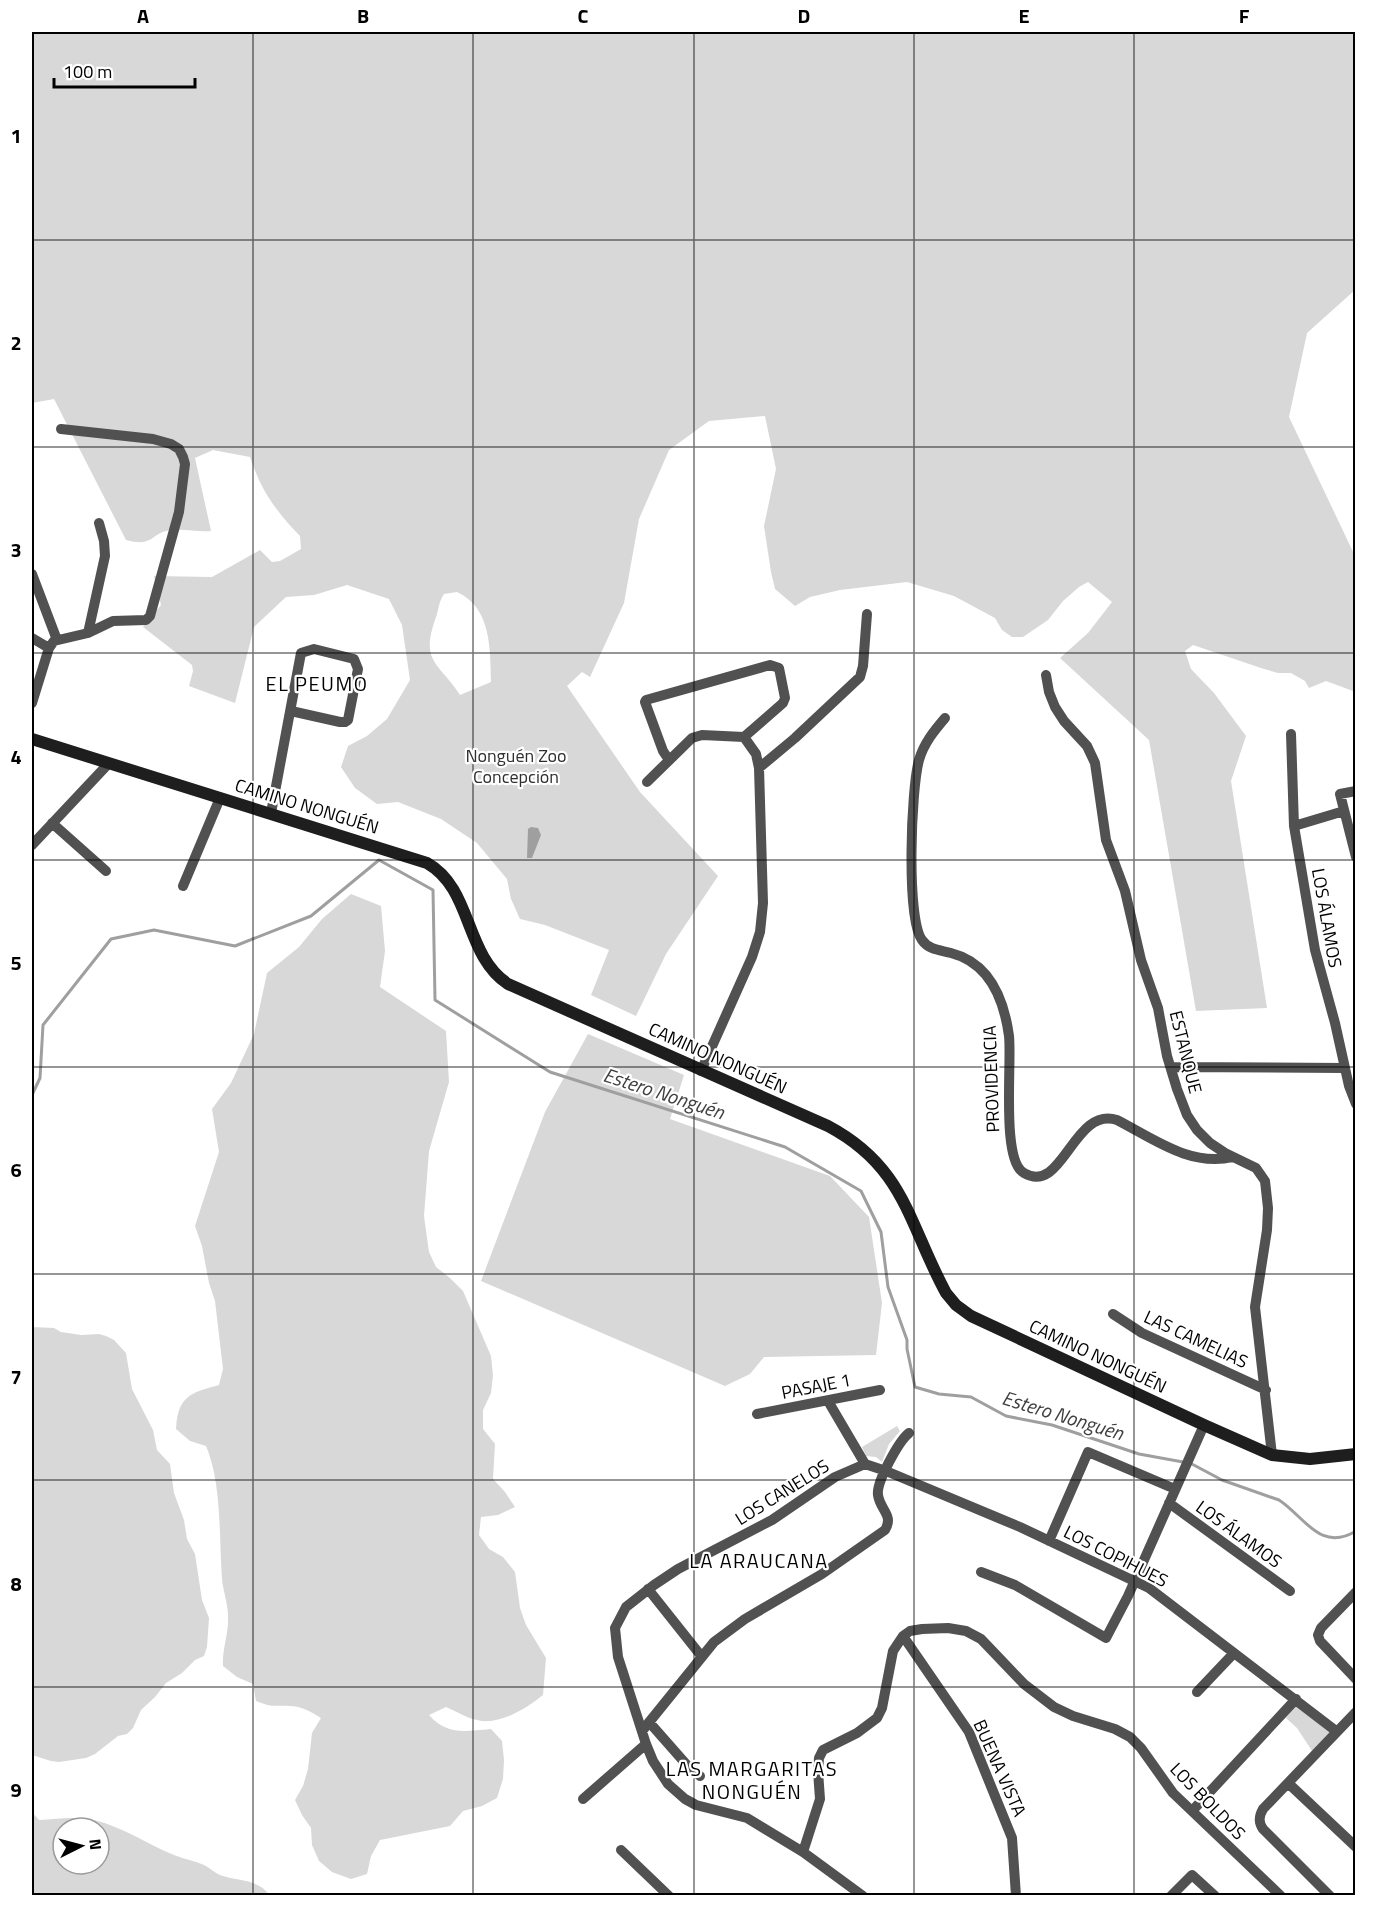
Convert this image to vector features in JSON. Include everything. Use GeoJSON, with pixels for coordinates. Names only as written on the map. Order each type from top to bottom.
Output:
{"type":"FeatureCollection","features":[{"type":"Feature","properties":{"kind":"main road","name":"CAMINO NONGUÉN"},"geometry":{"type":"LineString","coordinates":[[32,739],[420,860],[434,867],[454,888],[479,952],[487,966],[500,979],[516,989],[828,1126],[848,1137],[869,1154],[896,1186],[942,1286],[963,1311],[1272,1455],[1310,1459],[1356,1454]]}},
{"type":"Feature","properties":{"kind":"street"},"geometry":{"type":"LineString","coordinates":[[32,703],[52,643],[88,633],[107,623],[146,620],[150,616],[178,512],[185,464],[178,449],[153,438],[61,429]]}},
{"type":"Feature","properties":{"kind":"street"},"geometry":{"type":"LineString","coordinates":[[88,633],[105,556],[99,523]]}},
{"type":"Feature","properties":{"kind":"street"},"geometry":{"type":"LineString","coordinates":[[32,574],[57,640]]}},
{"type":"Feature","properties":{"kind":"street"},"geometry":{"type":"LineString","coordinates":[[759,768],[795,738],[860,677],[867,614]]}},
{"type":"Feature","properties":{"kind":"street"},"geometry":{"type":"LineString","coordinates":[[32,638],[49,648]]}},
{"type":"Feature","properties":{"kind":"street"},"geometry":{"type":"LineString","coordinates":[[271,813],[302,653],[314,648],[354,659],[358,669],[348,720],[339,722],[291,711]]}},
{"type":"Feature","properties":{"kind":"street"},"geometry":{"type":"LineString","coordinates":[[647,782],[692,738],[702,735],[744,737],[783,703],[785,698],[779,668],[774,665],[723,677],[646,700],[663,751],[669,760]]}},
{"type":"Feature","properties":{"kind":"street","name":"ESTANQUE"},"geometry":{"type":"LineString","coordinates":[[1046,675],[1055,707],[1086,747],[1095,763],[1104,833],[1125,891],[1141,960],[1155,999],[1171,1067],[1187,1115],[1197,1130],[1217,1149],[1256,1167],[1265,1181],[1268,1208],[1267,1230],[1255,1308],[1272,1455]]}},
{"type":"Feature","properties":{"kind":"street","name":"PROVIDENCIA"},"geometry":{"type":"LineString","coordinates":[[945,718],[924,747],[919,761],[912,816],[914,917],[921,937],[928,946],[957,954],[974,963],[987,974],[997,992],[1005,1015],[1009,1039],[1010,1139],[1016,1166],[1027,1175],[1044,1174],[1061,1161],[1087,1126],[1097,1120],[1107,1118],[1117,1120],[1192,1158],[1210,1160],[1234,1157]]}},
{"type":"Feature","properties":{"kind":"street","name":"LOS ÁLAMOS"},"geometry":{"type":"LineString","coordinates":[[1291,734],[1294,826],[1314,950],[1356,1104]]}},
{"type":"Feature","properties":{"kind":"street"},"geometry":{"type":"LineString","coordinates":[[702,1071],[752,957],[760,932],[763,903],[759,768],[756,754],[744,737]]}},
{"type":"Feature","properties":{"kind":"street"},"geometry":{"type":"LineString","coordinates":[[34,839],[109,763]]}},
{"type":"Feature","properties":{"kind":"street"},"geometry":{"type":"LineString","coordinates":[[1356,791],[1340,794],[1356,857]]}},
{"type":"Feature","properties":{"kind":"street"},"geometry":{"type":"LineString","coordinates":[[183,886],[220,798]]}},
{"type":"Feature","properties":{"kind":"street"},"geometry":{"type":"LineString","coordinates":[[1294,826],[1344,811]]}},
{"type":"Feature","properties":{"kind":"street"},"geometry":{"type":"LineString","coordinates":[[52,823],[106,871]]}},
{"type":"Feature","properties":{"kind":"street"},"geometry":{"type":"LineString","coordinates":[[1171,1067],[1345,1068]]}},
{"type":"Feature","properties":{"kind":"street","name":"LAS CAMELIAS"},"geometry":{"type":"LineString","coordinates":[[1113,1314],[1142,1333],[1266,1390]]}},
{"type":"Feature","properties":{"kind":"street","name":"PASAJE 1"},"geometry":{"type":"LineString","coordinates":[[757,1414],[880,1390]]}},
{"type":"Feature","properties":{"kind":"street"},"geometry":{"type":"LineString","coordinates":[[828,1401],[865,1464],[886,1471]]}},
{"type":"Feature","properties":{"kind":"street"},"geometry":{"type":"LineString","coordinates":[[981,1572],[1015,1586],[1106,1638],[1204,1425]]}},
{"type":"Feature","properties":{"kind":"street"},"geometry":{"type":"LineString","coordinates":[[700,1776],[645,1727],[714,1642],[745,1619],[822,1574],[885,1530],[889,1524],[889,1517],[878,1494],[897,1446],[909,1433]]}},
{"type":"Feature","properties":{"kind":"street"},"geometry":{"type":"LineString","coordinates":[[1049,1541],[1088,1452],[1175,1489]]}},
{"type":"Feature","properties":{"kind":"street","name":"LOS CANELOS"},"geometry":{"type":"LineString","coordinates":[[863,1896],[803,1852],[747,1818],[696,1805],[685,1799],[668,1784],[646,1744],[645,1727],[618,1657],[615,1628],[626,1607],[678,1569],[772,1520],[836,1477],[865,1464]]}},
{"type":"Feature","properties":{"kind":"street","name":"LOS COPIHUES"},"geometry":{"type":"LineString","coordinates":[[886,1471],[1049,1541],[1158,1594],[1336,1731]]}},
{"type":"Feature","properties":{"kind":"street","name":"LOS ÁLAMOS"},"geometry":{"type":"LineString","coordinates":[[1169,1503],[1290,1591]]}},
{"type":"Feature","properties":{"kind":"street"},"geometry":{"type":"LineString","coordinates":[[648,1589],[702,1657]]}},
{"type":"Feature","properties":{"kind":"street"},"geometry":{"type":"LineString","coordinates":[[1356,1592],[1321,1628],[1318,1635],[1322,1644],[1356,1679]]}},
{"type":"Feature","properties":{"kind":"street","name":"LOS BOLDOS"},"geometry":{"type":"LineString","coordinates":[[903,1636],[914,1630],[941,1628],[966,1631],[976,1636],[1045,1701],[1073,1716],[1130,1737],[1141,1748],[1164,1782],[1281,1896]]}},
{"type":"Feature","properties":{"kind":"street"},"geometry":{"type":"LineString","coordinates":[[803,1852],[820,1799],[819,1758],[829,1745],[858,1732],[877,1718],[882,1708],[893,1651],[903,1636]]}},
{"type":"Feature","properties":{"kind":"street","name":"BUENA VISTA"},"geometry":{"type":"LineString","coordinates":[[903,1636],[969,1732],[1012,1838],[1016,1896]]}},
{"type":"Feature","properties":{"kind":"street"},"geometry":{"type":"LineString","coordinates":[[1197,1692],[1234,1653]]}},
{"type":"Feature","properties":{"kind":"street"},"geometry":{"type":"LineString","coordinates":[[1192,1811],[1296,1700]]}},
{"type":"Feature","properties":{"kind":"street"},"geometry":{"type":"LineString","coordinates":[[1330,1896],[1263,1829],[1260,1816],[1263,1809],[1336,1731],[1354,1717]]}},
{"type":"Feature","properties":{"kind":"street"},"geometry":{"type":"LineString","coordinates":[[583,1799],[646,1744]]}},
{"type":"Feature","properties":{"kind":"street"},"geometry":{"type":"LineString","coordinates":[[1288,1783],[1356,1847]]}},
{"type":"Feature","properties":{"kind":"street"},"geometry":{"type":"LineString","coordinates":[[621,1850],[669,1896]]}},
{"type":"Feature","properties":{"kind":"street"},"geometry":{"type":"LineString","coordinates":[[1171,1896],[1192,1875],[1215,1896]]}},
{"type":"Feature","properties":{"kind":"green space","name":"Nonguén Zoo Concepción"},"geometry":{"type":"Polygon","coordinates":[[[32,32],[1355,32],[1355,290],[1307,333],[1289,417],[1355,556],[1355,693],[1326,681],[1309,688],[1305,681],[1291,673],[1278,673],[1193,645],[1185,651],[1191,669],[1214,693],[1246,736],[1231,781],[1267,1008],[1196,1011],[1149,740],[1060,658],[1088,633],[1112,602],[1088,582],[1063,601],[1048,620],[1023,637],[1012,637],[1002,630],[995,618],[954,596],[907,582],[840,590],[810,597],[795,606],[775,589],[771,572],[764,526],[776,469],[765,416],[709,421],[669,450],[639,519],[624,603],[590,677],[582,672],[567,686],[640,792],[718,876],[666,954],[636,1016],[591,995],[609,950],[545,925],[520,919],[511,899],[507,879],[477,843],[441,819],[398,802],[377,804],[355,788],[341,767],[348,746],[367,736],[387,719],[410,680],[402,625],[389,599],[347,585],[314,595],[286,597],[254,627],[235,703],[189,686],[193,671],[192,665],[143,627],[161,605],[154,576],[212,577],[260,550],[272,562],[280,561],[301,549],[300,536],[270,500],[250,457],[213,450],[195,458],[211,531],[173,530],[160,533],[148,541],[126,540],[54,399],[32,403],[32,32]],[[457,592],[444,594],[431,634],[430,645],[434,662],[460,695],[491,682],[487,631],[477,608],[457,592]]]}},
{"type":"Feature","properties":{"kind":"green space"},"geometry":{"type":"Polygon","coordinates":[[[351,894],[381,906],[385,951],[380,987],[446,1031],[449,1082],[429,1151],[424,1216],[429,1252],[436,1267],[463,1291],[491,1356],[493,1375],[491,1393],[483,1410],[483,1429],[495,1444],[493,1479],[515,1507],[498,1515],[481,1517],[479,1535],[489,1549],[503,1557],[515,1572],[520,1608],[526,1625],[546,1658],[543,1695],[512,1715],[485,1721],[469,1718],[446,1707],[429,1715],[443,1726],[457,1731],[491,1729],[502,1741],[503,1779],[497,1798],[482,1806],[463,1811],[450,1826],[380,1840],[371,1856],[367,1874],[351,1879],[332,1872],[319,1861],[312,1845],[311,1828],[295,1800],[303,1786],[308,1769],[312,1733],[321,1718],[298,1707],[270,1705],[256,1701],[253,1684],[237,1677],[223,1666],[228,1616],[222,1579],[215,1477],[206,1446],[190,1441],[176,1429],[179,1409],[183,1403],[193,1394],[219,1385],[223,1369],[215,1301],[195,1226],[219,1152],[212,1109],[231,1083],[254,1034],[267,973],[299,947],[322,919],[351,894]]]}},
{"type":"Feature","properties":{"kind":"green space"},"geometry":{"type":"Polygon","coordinates":[[[588,1034],[684,1075],[670,1119],[830,1176],[869,1217],[882,1303],[876,1355],[764,1357],[750,1374],[725,1386],[481,1281],[545,1112],[588,1034]]]}},
{"type":"Feature","properties":{"kind":"green space"},"geometry":{"type":"Polygon","coordinates":[[[32,1327],[54,1328],[61,1332],[81,1335],[99,1334],[114,1340],[126,1353],[132,1389],[153,1430],[157,1450],[170,1464],[174,1493],[184,1520],[187,1539],[195,1554],[202,1600],[209,1618],[207,1647],[204,1656],[195,1660],[182,1673],[166,1683],[141,1710],[133,1728],[127,1734],[118,1736],[95,1754],[86,1758],[59,1762],[32,1755],[32,1327]]]}},
{"type":"Feature","properties":{"kind":"green space"},"geometry":{"type":"Polygon","coordinates":[[[897,1426],[900,1431],[889,1444],[882,1462],[876,1457],[866,1456],[862,1447],[897,1426]]]}},
{"type":"Feature","properties":{"kind":"green space"},"geometry":{"type":"Polygon","coordinates":[[[1296,1703],[1334,1731],[1312,1751],[1297,1728],[1286,1718],[1296,1703]]]}},
{"type":"Feature","properties":{"kind":"green space"},"geometry":{"type":"Polygon","coordinates":[[[32,1812],[39,1820],[51,1819],[51,1876],[111,1876],[111,1825],[174,1855],[204,1865],[220,1875],[260,1886],[269,1895],[32,1895],[32,1812]]]}},
{"type":"Feature","properties":{"kind":"shaded area"},"geometry":{"type":"Polygon","coordinates":[[[538,828],[541,835],[532,858],[527,858],[528,829],[538,828]]]}},
{"type":"Feature","properties":{"kind":"waterway","name":"Estero Nonguén"},"geometry":{"type":"LineString","coordinates":[[32,1095],[40,1078],[43,1025],[111,939],[154,930],[235,946],[311,916],[379,860],[433,890],[435,1000],[550,1072],[785,1147],[861,1191],[881,1232],[888,1287],[907,1340],[915,1387],[939,1394],[971,1397],[1006,1416],[1052,1425],[1139,1454],[1183,1462]]}},
{"type":"Feature","properties":{"kind":"waterway","name":"Estero Nonguén"},"geometry":{"type":"LineString","coordinates":[[1190,1463],[1222,1480],[1279,1500],[1313,1530],[1322,1535],[1332,1538],[1343,1537],[1356,1531]]}},
{"type":"Feature","properties":{"kind":"district","name":"EL PEUMO"},"geometry":{"type":"Point","coordinates":[317,683]}},
{"type":"Feature","properties":{"kind":"district","name":"LA ARAUCANA"},"geometry":{"type":"Point","coordinates":[759,1560]}},
{"type":"Feature","properties":{"kind":"district","name":"LAS MARGARITAS NONGUÉN"},"geometry":{"type":"Point","coordinates":[752,1780]}}]}
